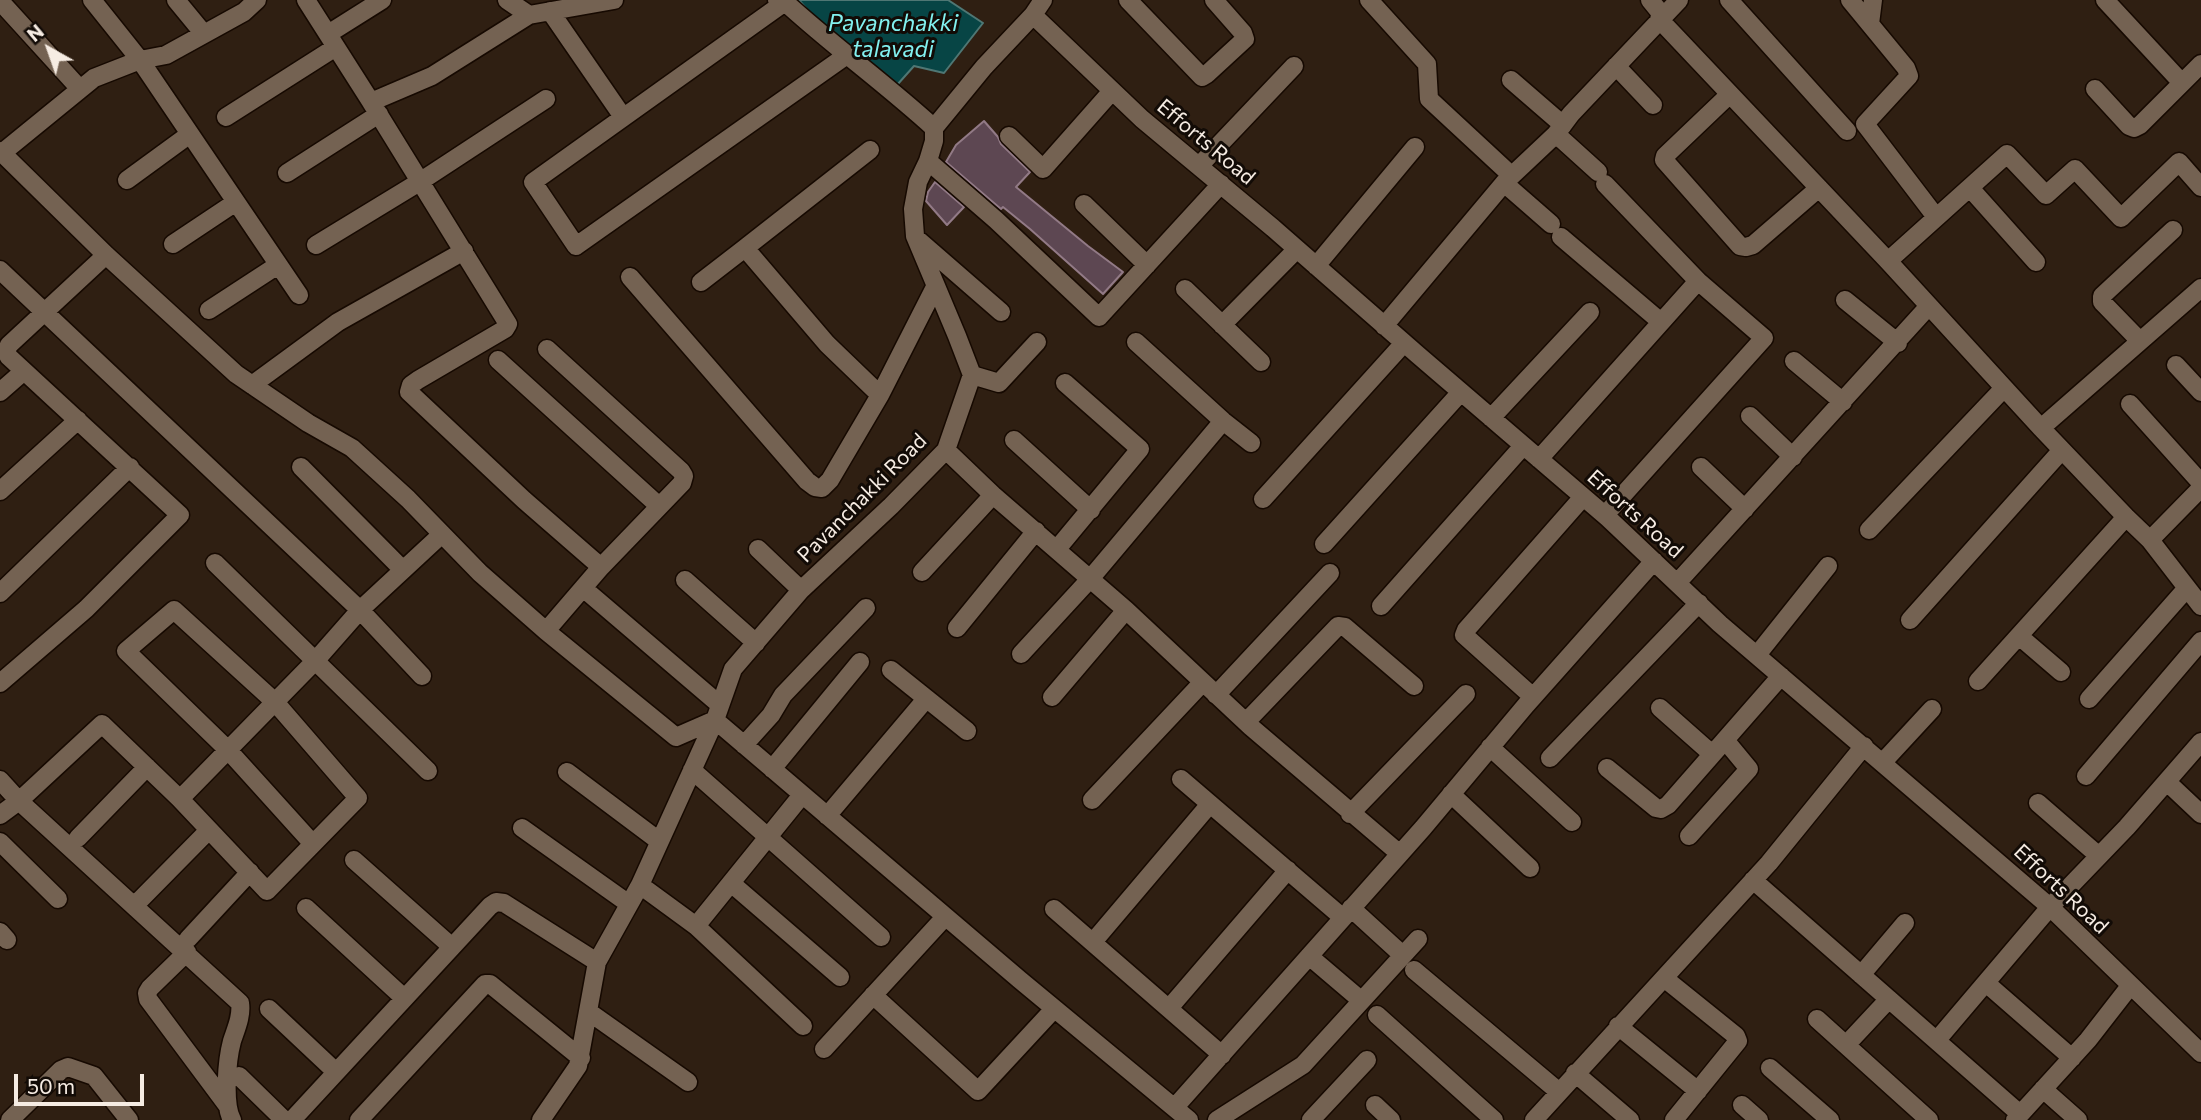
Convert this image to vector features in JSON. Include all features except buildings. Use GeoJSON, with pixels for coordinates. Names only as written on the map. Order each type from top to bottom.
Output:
{"type":"FeatureCollection","features":[{"type":"Feature","properties":{"kind":"street"},"geometry":{"type":"LineString","coordinates":[[92,0],[140,60],[299,295]]}},
{"type":"Feature","properties":{"kind":"street"},"geometry":{"type":"LineString","coordinates":[[176,0],[204,34]]}},
{"type":"Feature","properties":{"kind":"street"},"geometry":{"type":"LineString","coordinates":[[257,0],[244,12],[166,55],[140,60],[94,78],[1,152],[106,255],[236,374],[308,423],[352,447],[408,499],[480,573],[546,631],[676,737],[718,713]]}},
{"type":"Feature","properties":{"kind":"street"},"geometry":{"type":"LineString","coordinates":[[306,0],[508,324],[505,329],[418,380],[409,392],[524,500],[601,567]]}},
{"type":"Feature","properties":{"kind":"street"},"geometry":{"type":"LineString","coordinates":[[226,117],[382,0]]}},
{"type":"Feature","properties":{"kind":"street"},"geometry":{"type":"LineString","coordinates":[[507,0],[529,15]]}},
{"type":"Feature","properties":{"kind":"street"},"geometry":{"type":"LineString","coordinates":[[287,173],[375,108],[529,15],[614,0]]}},
{"type":"Feature","properties":{"kind":"street"},"geometry":{"type":"LineString","coordinates":[[1128,0],[1202,77],[1245,39],[1243,33],[1214,0]]}},
{"type":"Feature","properties":{"kind":"street"},"geometry":{"type":"LineString","coordinates":[[1369,0],[1427,64],[1429,99],[1556,231],[1661,322]]}},
{"type":"Feature","properties":{"kind":"street"},"geometry":{"type":"LineString","coordinates":[[1650,0],[1661,18],[1730,94],[2041,428],[2150,540],[2201,606]]}},
{"type":"Feature","properties":{"kind":"street"},"geometry":{"type":"LineString","coordinates":[[1384,326],[1508,179],[1560,130],[1571,114],[1679,0]]}},
{"type":"Feature","properties":{"kind":"street"},"geometry":{"type":"LineString","coordinates":[[1729,0],[1847,131]]}},
{"type":"Feature","properties":{"kind":"street"},"geometry":{"type":"LineString","coordinates":[[1850,0],[1906,68],[1909,76],[1865,124],[1936,218]]}},
{"type":"Feature","properties":{"kind":"street"},"geometry":{"type":"LineString","coordinates":[[1870,24],[1873,0]]}},
{"type":"Feature","properties":{"kind":"street"},"geometry":{"type":"LineString","coordinates":[[2105,0],[2182,83]]}},
{"type":"Feature","properties":{"kind":"street"},"geometry":{"type":"LineString","coordinates":[[0,1],[80,89]]}},
{"type":"Feature","properties":{"kind":"street"},"geometry":{"type":"LineString","coordinates":[[847,55],[576,246],[533,182],[782,1],[894,91],[934,128]]}},
{"type":"Feature","properties":{"kind":"street"},"geometry":{"type":"LineString","coordinates":[[1037,342],[999,383],[972,376],[915,236],[913,209],[918,182],[934,141],[934,128],[984,67],[1038,8]]}},
{"type":"Feature","properties":{"kind":"street","name":"Efforts Road"},"geometry":{"type":"LineString","coordinates":[[1038,8],[1112,91],[1605,515],[1757,655],[2050,907],[2201,1053]]}},
{"type":"Feature","properties":{"kind":"street"},"geometry":{"type":"LineString","coordinates":[[550,11],[624,117]]}},
{"type":"Feature","properties":{"kind":"street"},"geometry":{"type":"LineString","coordinates":[[2095,89],[2129,126],[2134,128],[2201,64]]}},
{"type":"Feature","properties":{"kind":"street"},"geometry":{"type":"LineString","coordinates":[[1199,166],[1294,66]]}},
{"type":"Feature","properties":{"kind":"street"},"geometry":{"type":"LineString","coordinates":[[1616,66],[1653,105]]}},
{"type":"Feature","properties":{"kind":"street"},"geometry":{"type":"LineString","coordinates":[[1511,80],[1698,281],[1764,338],[1605,515]]}},
{"type":"Feature","properties":{"kind":"street"},"geometry":{"type":"LineString","coordinates":[[1009,136],[1043,169],[1112,91]]}},
{"type":"Feature","properties":{"kind":"street"},"geometry":{"type":"LineString","coordinates":[[1730,94],[1665,156],[1664,160],[1740,246],[1753,245],[1819,188]]}},
{"type":"Feature","properties":{"kind":"street"},"geometry":{"type":"LineString","coordinates":[[316,245],[421,181],[546,99]]}},
{"type":"Feature","properties":{"kind":"street"},"geometry":{"type":"LineString","coordinates":[[127,180],[190,134]]}},
{"type":"Feature","properties":{"kind":"street"},"geometry":{"type":"LineString","coordinates":[[1316,266],[1415,147]]}},
{"type":"Feature","properties":{"kind":"street"},"geometry":{"type":"LineString","coordinates":[[701,282],[870,150]]}},
{"type":"Feature","properties":{"kind":"street"},"geometry":{"type":"LineString","coordinates":[[1888,261],[2007,154],[2046,195],[2075,169],[2120,218],[2179,162],[2201,187]]}},
{"type":"Feature","properties":{"kind":"street"},"geometry":{"type":"LineString","coordinates":[[928,161],[1006,228],[1099,317],[1221,184]]}},
{"type":"Feature","properties":{"kind":"street"},"geometry":{"type":"LineString","coordinates":[[1970,188],[2036,262]]}},
{"type":"Feature","properties":{"kind":"street"},"geometry":{"type":"LineString","coordinates":[[173,244],[236,202]]}},
{"type":"Feature","properties":{"kind":"street"},"geometry":{"type":"LineString","coordinates":[[1084,204],[1147,265]]}},
{"type":"Feature","properties":{"kind":"street"},"geometry":{"type":"LineString","coordinates":[[2139,340],[2102,302],[2102,296],[2173,230]]}},
{"type":"Feature","properties":{"kind":"street"},"geometry":{"type":"LineString","coordinates":[[915,236],[1001,312]]}},
{"type":"Feature","properties":{"kind":"street"},"geometry":{"type":"LineString","coordinates":[[744,248],[827,344],[880,395]]}},
{"type":"Feature","properties":{"kind":"street"},"geometry":{"type":"LineString","coordinates":[[1222,325],[1297,248]]}},
{"type":"Feature","properties":{"kind":"street"},"geometry":{"type":"LineString","coordinates":[[252,385],[338,322],[464,251]]}},
{"type":"Feature","properties":{"kind":"street"},"geometry":{"type":"LineString","coordinates":[[0,683],[86,609],[180,515],[5,352],[9,345],[106,255]]}},
{"type":"Feature","properties":{"kind":"street"},"geometry":{"type":"LineString","coordinates":[[209,310],[278,265]]}},
{"type":"Feature","properties":{"kind":"street"},"geometry":{"type":"LineString","coordinates":[[0,270],[360,610],[422,676]]}},
{"type":"Feature","properties":{"kind":"street"},"geometry":{"type":"LineString","coordinates":[[630,277],[807,481],[822,488],[830,480],[880,395],[934,287]]}},
{"type":"Feature","properties":{"kind":"street"},"geometry":{"type":"LineString","coordinates":[[1539,459],[1698,281]]}},
{"type":"Feature","properties":{"kind":"street"},"geometry":{"type":"LineString","coordinates":[[2041,428],[2201,288]]}},
{"type":"Feature","properties":{"kind":"street"},"geometry":{"type":"LineString","coordinates":[[1185,289],[1261,362]]}},
{"type":"Feature","properties":{"kind":"street"},"geometry":{"type":"LineString","coordinates":[[1845,300],[1898,343]]}},
{"type":"Feature","properties":{"kind":"street"},"geometry":{"type":"LineString","coordinates":[[1677,583],[1928,307]]}},
{"type":"Feature","properties":{"kind":"street"},"geometry":{"type":"LineString","coordinates":[[1491,418],[1590,312]]}},
{"type":"Feature","properties":{"kind":"street"},"geometry":{"type":"LineString","coordinates":[[1136,342],[1251,443]]}},
{"type":"Feature","properties":{"kind":"street"},"geometry":{"type":"LineString","coordinates":[[1263,499],[1404,343]]}},
{"type":"Feature","properties":{"kind":"street"},"geometry":{"type":"LineString","coordinates":[[546,631],[601,567],[682,483],[684,477],[681,471],[547,349]]}},
{"type":"Feature","properties":{"kind":"street"},"geometry":{"type":"LineString","coordinates":[[498,359],[659,506]]}},
{"type":"Feature","properties":{"kind":"street"},"geometry":{"type":"LineString","coordinates":[[1794,361],[1843,402]]}},
{"type":"Feature","properties":{"kind":"street"},"geometry":{"type":"LineString","coordinates":[[2176,365],[2201,392]]}},
{"type":"Feature","properties":{"kind":"street"},"geometry":{"type":"LineString","coordinates":[[0,392],[24,371]]}},
{"type":"Feature","properties":{"kind":"street","name":"Pavanchakki Road"},"geometry":{"type":"LineString","coordinates":[[581,1058],[597,962],[640,885],[718,713],[733,669],[801,590],[946,450],[972,376]]}},
{"type":"Feature","properties":{"kind":"street"},"geometry":{"type":"LineString","coordinates":[[1057,549],[1140,449],[1065,383]]}},
{"type":"Feature","properties":{"kind":"street"},"geometry":{"type":"LineString","coordinates":[[1869,530],[2004,388]]}},
{"type":"Feature","properties":{"kind":"street"},"geometry":{"type":"LineString","coordinates":[[1324,544],[1461,392]]}},
{"type":"Feature","properties":{"kind":"street"},"geometry":{"type":"LineString","coordinates":[[2130,404],[2201,486],[2150,540]]}},
{"type":"Feature","properties":{"kind":"street"},"geometry":{"type":"LineString","coordinates":[[1750,416],[1793,457]]}},
{"type":"Feature","properties":{"kind":"street"},"geometry":{"type":"LineString","coordinates":[[0,491],[78,420]]}},
{"type":"Feature","properties":{"kind":"street"},"geometry":{"type":"LineString","coordinates":[[1021,654],[1090,579],[1223,421]]}},
{"type":"Feature","properties":{"kind":"street"},"geometry":{"type":"LineString","coordinates":[[1014,440],[1091,510]]}},
{"type":"Feature","properties":{"kind":"street"},"geometry":{"type":"LineString","coordinates":[[1381,606],[1524,446]]}},
{"type":"Feature","properties":{"kind":"street"},"geometry":{"type":"LineString","coordinates":[[946,450],[993,495],[1126,610],[1246,722],[1350,814],[1400,854]]}},
{"type":"Feature","properties":{"kind":"street"},"geometry":{"type":"LineString","coordinates":[[1910,620],[2062,450]]}},
{"type":"Feature","properties":{"kind":"street"},"geometry":{"type":"LineString","coordinates":[[0,593],[130,467]]}},
{"type":"Feature","properties":{"kind":"street"},"geometry":{"type":"LineString","coordinates":[[300,467],[403,570]]}},
{"type":"Feature","properties":{"kind":"street"},"geometry":{"type":"LineString","coordinates":[[1700,467],[1745,509]]}},
{"type":"Feature","properties":{"kind":"street"},"geometry":{"type":"LineString","coordinates":[[922,572],[993,495]]}},
{"type":"Feature","properties":{"kind":"street"},"geometry":{"type":"LineString","coordinates":[[1533,697],[1464,635],[1583,497]]}},
{"type":"Feature","properties":{"kind":"street"},"geometry":{"type":"LineString","coordinates":[[1978,681],[2126,517]]}},
{"type":"Feature","properties":{"kind":"street"},"geometry":{"type":"LineString","coordinates":[[957,628],[1036,531]]}},
{"type":"Feature","properties":{"kind":"street"},"geometry":{"type":"LineString","coordinates":[[180,799],[316,660],[360,610],[442,534]]}},
{"type":"Feature","properties":{"kind":"street"},"geometry":{"type":"LineString","coordinates":[[758,549],[801,590]]}},
{"type":"Feature","properties":{"kind":"street"},"geometry":{"type":"LineString","coordinates":[[1175,1107],[1400,854],[1533,697],[1654,561]]}},
{"type":"Feature","properties":{"kind":"street"},"geometry":{"type":"LineString","coordinates":[[215,563],[428,771]]}},
{"type":"Feature","properties":{"kind":"street"},"geometry":{"type":"LineString","coordinates":[[1757,655],[1828,566]]}},
{"type":"Feature","properties":{"kind":"street"},"geometry":{"type":"LineString","coordinates":[[1216,695],[1330,573]]}},
{"type":"Feature","properties":{"kind":"street"},"geometry":{"type":"LineString","coordinates":[[685,580],[756,643]]}},
{"type":"Feature","properties":{"kind":"street"},"geometry":{"type":"LineString","coordinates":[[2090,699],[2187,587]]}},
{"type":"Feature","properties":{"kind":"street"},"geometry":{"type":"LineString","coordinates":[[583,588],[718,713],[744,745],[802,796],[1189,1120]]}},
{"type":"Feature","properties":{"kind":"street"},"geometry":{"type":"LineString","coordinates":[[1550,758],[1699,603]]}},
{"type":"Feature","properties":{"kind":"street"},"geometry":{"type":"LineString","coordinates":[[744,745],[771,715],[783,695],[866,608]]}},
{"type":"Feature","properties":{"kind":"street"},"geometry":{"type":"LineString","coordinates":[[0,815],[19,801],[102,724],[180,799],[267,891],[313,844],[358,798],[275,702],[174,610],[126,651],[228,750],[313,844]]}},
{"type":"Feature","properties":{"kind":"street"},"geometry":{"type":"LineString","coordinates":[[1052,697],[1126,610]]}},
{"type":"Feature","properties":{"kind":"street"},"geometry":{"type":"LineString","coordinates":[[1246,722],[1338,626],[1345,627],[1414,686]]}},
{"type":"Feature","properties":{"kind":"street"},"geometry":{"type":"LineString","coordinates":[[2019,636],[2061,672]]}},
{"type":"Feature","properties":{"kind":"street"},"geometry":{"type":"LineString","coordinates":[[2086,776],[2201,641]]}},
{"type":"Feature","properties":{"kind":"street"},"geometry":{"type":"LineString","coordinates":[[772,769],[860,662]]}},
{"type":"Feature","properties":{"kind":"street"},"geometry":{"type":"LineString","coordinates":[[891,670],[967,731]]}},
{"type":"Feature","properties":{"kind":"street"},"geometry":{"type":"LineString","coordinates":[[1606,768],[1656,808],[1661,809],[1668,805],[1781,676]]}},
{"type":"Feature","properties":{"kind":"street"},"geometry":{"type":"LineString","coordinates":[[1092,800],[1202,682]]}},
{"type":"Feature","properties":{"kind":"street"},"geometry":{"type":"LineString","coordinates":[[1350,814],[1466,694]]}},
{"type":"Feature","properties":{"kind":"street"},"geometry":{"type":"LineString","coordinates":[[827,817],[926,699]]}},
{"type":"Feature","properties":{"kind":"street"},"geometry":{"type":"LineString","coordinates":[[1660,708],[1712,754]]}},
{"type":"Feature","properties":{"kind":"street"},"geometry":{"type":"LineString","coordinates":[[1883,762],[1932,709]]}},
{"type":"Feature","properties":{"kind":"street"},"geometry":{"type":"LineString","coordinates":[[1689,836],[1749,769],[1725,740]]}},
{"type":"Feature","properties":{"kind":"street"},"geometry":{"type":"LineString","coordinates":[[1937,1040],[2050,907],[2201,742]]}},
{"type":"Feature","properties":{"kind":"street"},"geometry":{"type":"LineString","coordinates":[[1534,1120],[1753,880],[1864,746]]}},
{"type":"Feature","properties":{"kind":"street"},"geometry":{"type":"LineString","coordinates":[[1490,747],[1572,822]]}},
{"type":"Feature","properties":{"kind":"street"},"geometry":{"type":"LineString","coordinates":[[78,838],[147,767]]}},
{"type":"Feature","properties":{"kind":"street"},"geometry":{"type":"LineString","coordinates":[[692,770],[881,937]]}},
{"type":"Feature","properties":{"kind":"street"},"geometry":{"type":"LineString","coordinates":[[567,772],[659,841]]}},
{"type":"Feature","properties":{"kind":"street"},"geometry":{"type":"LineString","coordinates":[[1181,779],[1287,870],[1397,950]]}},
{"type":"Feature","properties":{"kind":"street"},"geometry":{"type":"LineString","coordinates":[[0,780],[19,801],[187,946],[240,1003],[242,1011],[229,1056],[230,1113]]}},
{"type":"Feature","properties":{"kind":"street"},"geometry":{"type":"LineString","coordinates":[[2167,782],[2201,814]]}},
{"type":"Feature","properties":{"kind":"street"},"geometry":{"type":"LineString","coordinates":[[1451,794],[1530,868]]}},
{"type":"Feature","properties":{"kind":"street"},"geometry":{"type":"LineString","coordinates":[[696,926],[802,796]]}},
{"type":"Feature","properties":{"kind":"street"},"geometry":{"type":"LineString","coordinates":[[2038,803],[2099,856]]}},
{"type":"Feature","properties":{"kind":"street"},"geometry":{"type":"LineString","coordinates":[[1093,942],[1210,804]]}},
{"type":"Feature","properties":{"kind":"street"},"geometry":{"type":"LineString","coordinates":[[522,828],[629,904]]}},
{"type":"Feature","properties":{"kind":"street"},"geometry":{"type":"LineString","coordinates":[[139,901],[209,830]]}},
{"type":"Feature","properties":{"kind":"street"},"geometry":{"type":"LineString","coordinates":[[0,842],[58,899]]}},
{"type":"Feature","properties":{"kind":"street"},"geometry":{"type":"LineString","coordinates":[[354,860],[452,947]]}},
{"type":"Feature","properties":{"kind":"street"},"geometry":{"type":"LineString","coordinates":[[1170,1007],[1287,870]]}},
{"type":"Feature","properties":{"kind":"street"},"geometry":{"type":"LineString","coordinates":[[230,1113],[148,999],[147,993],[250,872]]}},
{"type":"Feature","properties":{"kind":"street"},"geometry":{"type":"LineString","coordinates":[[1753,880],[1937,1040],[2018,1117],[2130,986]]}},
{"type":"Feature","properties":{"kind":"street"},"geometry":{"type":"LineString","coordinates":[[731,883],[840,978]]}},
{"type":"Feature","properties":{"kind":"street"},"geometry":{"type":"LineString","coordinates":[[640,885],[696,926],[803,1026]]}},
{"type":"Feature","properties":{"kind":"street"},"geometry":{"type":"LineString","coordinates":[[292,1120],[496,902],[503,903],[597,962]]}},
{"type":"Feature","properties":{"kind":"street"},"geometry":{"type":"LineString","coordinates":[[306,908],[404,998]]}},
{"type":"Feature","properties":{"kind":"street"},"geometry":{"type":"LineString","coordinates":[[1054,909],[1170,1007],[1222,1055]]}},
{"type":"Feature","properties":{"kind":"street"},"geometry":{"type":"LineString","coordinates":[[824,1049],[945,917]]}},
{"type":"Feature","properties":{"kind":"street"},"geometry":{"type":"LineString","coordinates":[[1861,975],[1905,923]]}},
{"type":"Feature","properties":{"kind":"street"},"geometry":{"type":"LineString","coordinates":[[1217,1120],[1303,1065],[1418,939]]}},
{"type":"Feature","properties":{"kind":"street"},"geometry":{"type":"LineString","coordinates":[[1309,956],[1356,996]]}},
{"type":"Feature","properties":{"kind":"street"},"geometry":{"type":"LineString","coordinates":[[1415,970],[1558,1091]]}},
{"type":"Feature","properties":{"kind":"street"},"geometry":{"type":"LineString","coordinates":[[1664,978],[1736,1036],[1736,1046],[1674,1120]]}},
{"type":"Feature","properties":{"kind":"street"},"geometry":{"type":"LineString","coordinates":[[1986,983],[2071,1058]]}},
{"type":"Feature","properties":{"kind":"street"},"geometry":{"type":"LineString","coordinates":[[359,1120],[485,984],[490,984],[581,1058],[549,1117]]}},
{"type":"Feature","properties":{"kind":"street"},"geometry":{"type":"LineString","coordinates":[[873,995],[978,1091],[1054,1009]]}},
{"type":"Feature","properties":{"kind":"street"},"geometry":{"type":"LineString","coordinates":[[1846,1045],[1889,999]]}},
{"type":"Feature","properties":{"kind":"street"},"geometry":{"type":"LineString","coordinates":[[269,1009],[336,1072]]}},
{"type":"Feature","properties":{"kind":"street"},"geometry":{"type":"LineString","coordinates":[[589,1012],[688,1082]]}},
{"type":"Feature","properties":{"kind":"street"},"geometry":{"type":"LineString","coordinates":[[1377,1015],[1494,1120]]}},
{"type":"Feature","properties":{"kind":"street"},"geometry":{"type":"LineString","coordinates":[[1817,1018],[1929,1120]]}},
{"type":"Feature","properties":{"kind":"street"},"geometry":{"type":"LineString","coordinates":[[1618,1026],[1698,1091]]}},
{"type":"Feature","properties":{"kind":"street"},"geometry":{"type":"LineString","coordinates":[[1311,1120],[1367,1059]]}},
{"type":"Feature","properties":{"kind":"street"},"geometry":{"type":"LineString","coordinates":[[10,1120],[61,1070],[68,1067],[94,1076],[129,1120]]}},
{"type":"Feature","properties":{"kind":"street"},"geometry":{"type":"LineString","coordinates":[[1770,1068],[1830,1120]]}},
{"type":"Feature","properties":{"kind":"street"},"geometry":{"type":"LineString","coordinates":[[1575,1073],[1630,1120]]}},
{"type":"Feature","properties":{"kind":"street"},"geometry":{"type":"LineString","coordinates":[[239,1076],[284,1120]]}},
{"type":"Feature","properties":{"kind":"street"},"geometry":{"type":"LineString","coordinates":[[2043,1089],[2078,1120]]}},
{"type":"Feature","properties":{"kind":"street"},"geometry":{"type":"LineString","coordinates":[[1375,1105],[1391,1120]]}},
{"type":"Feature","properties":{"kind":"street"},"geometry":{"type":"LineString","coordinates":[[1742,1105],[1759,1120]]}},
{"type":"Feature","properties":{"kind":"water","name":"Pavanchakki talavadi"},"geometry":{"type":"Polygon","coordinates":[[[799,0],[948,0],[983,23],[944,73],[914,66],[897,85],[816,20],[799,0]]]}}]}
